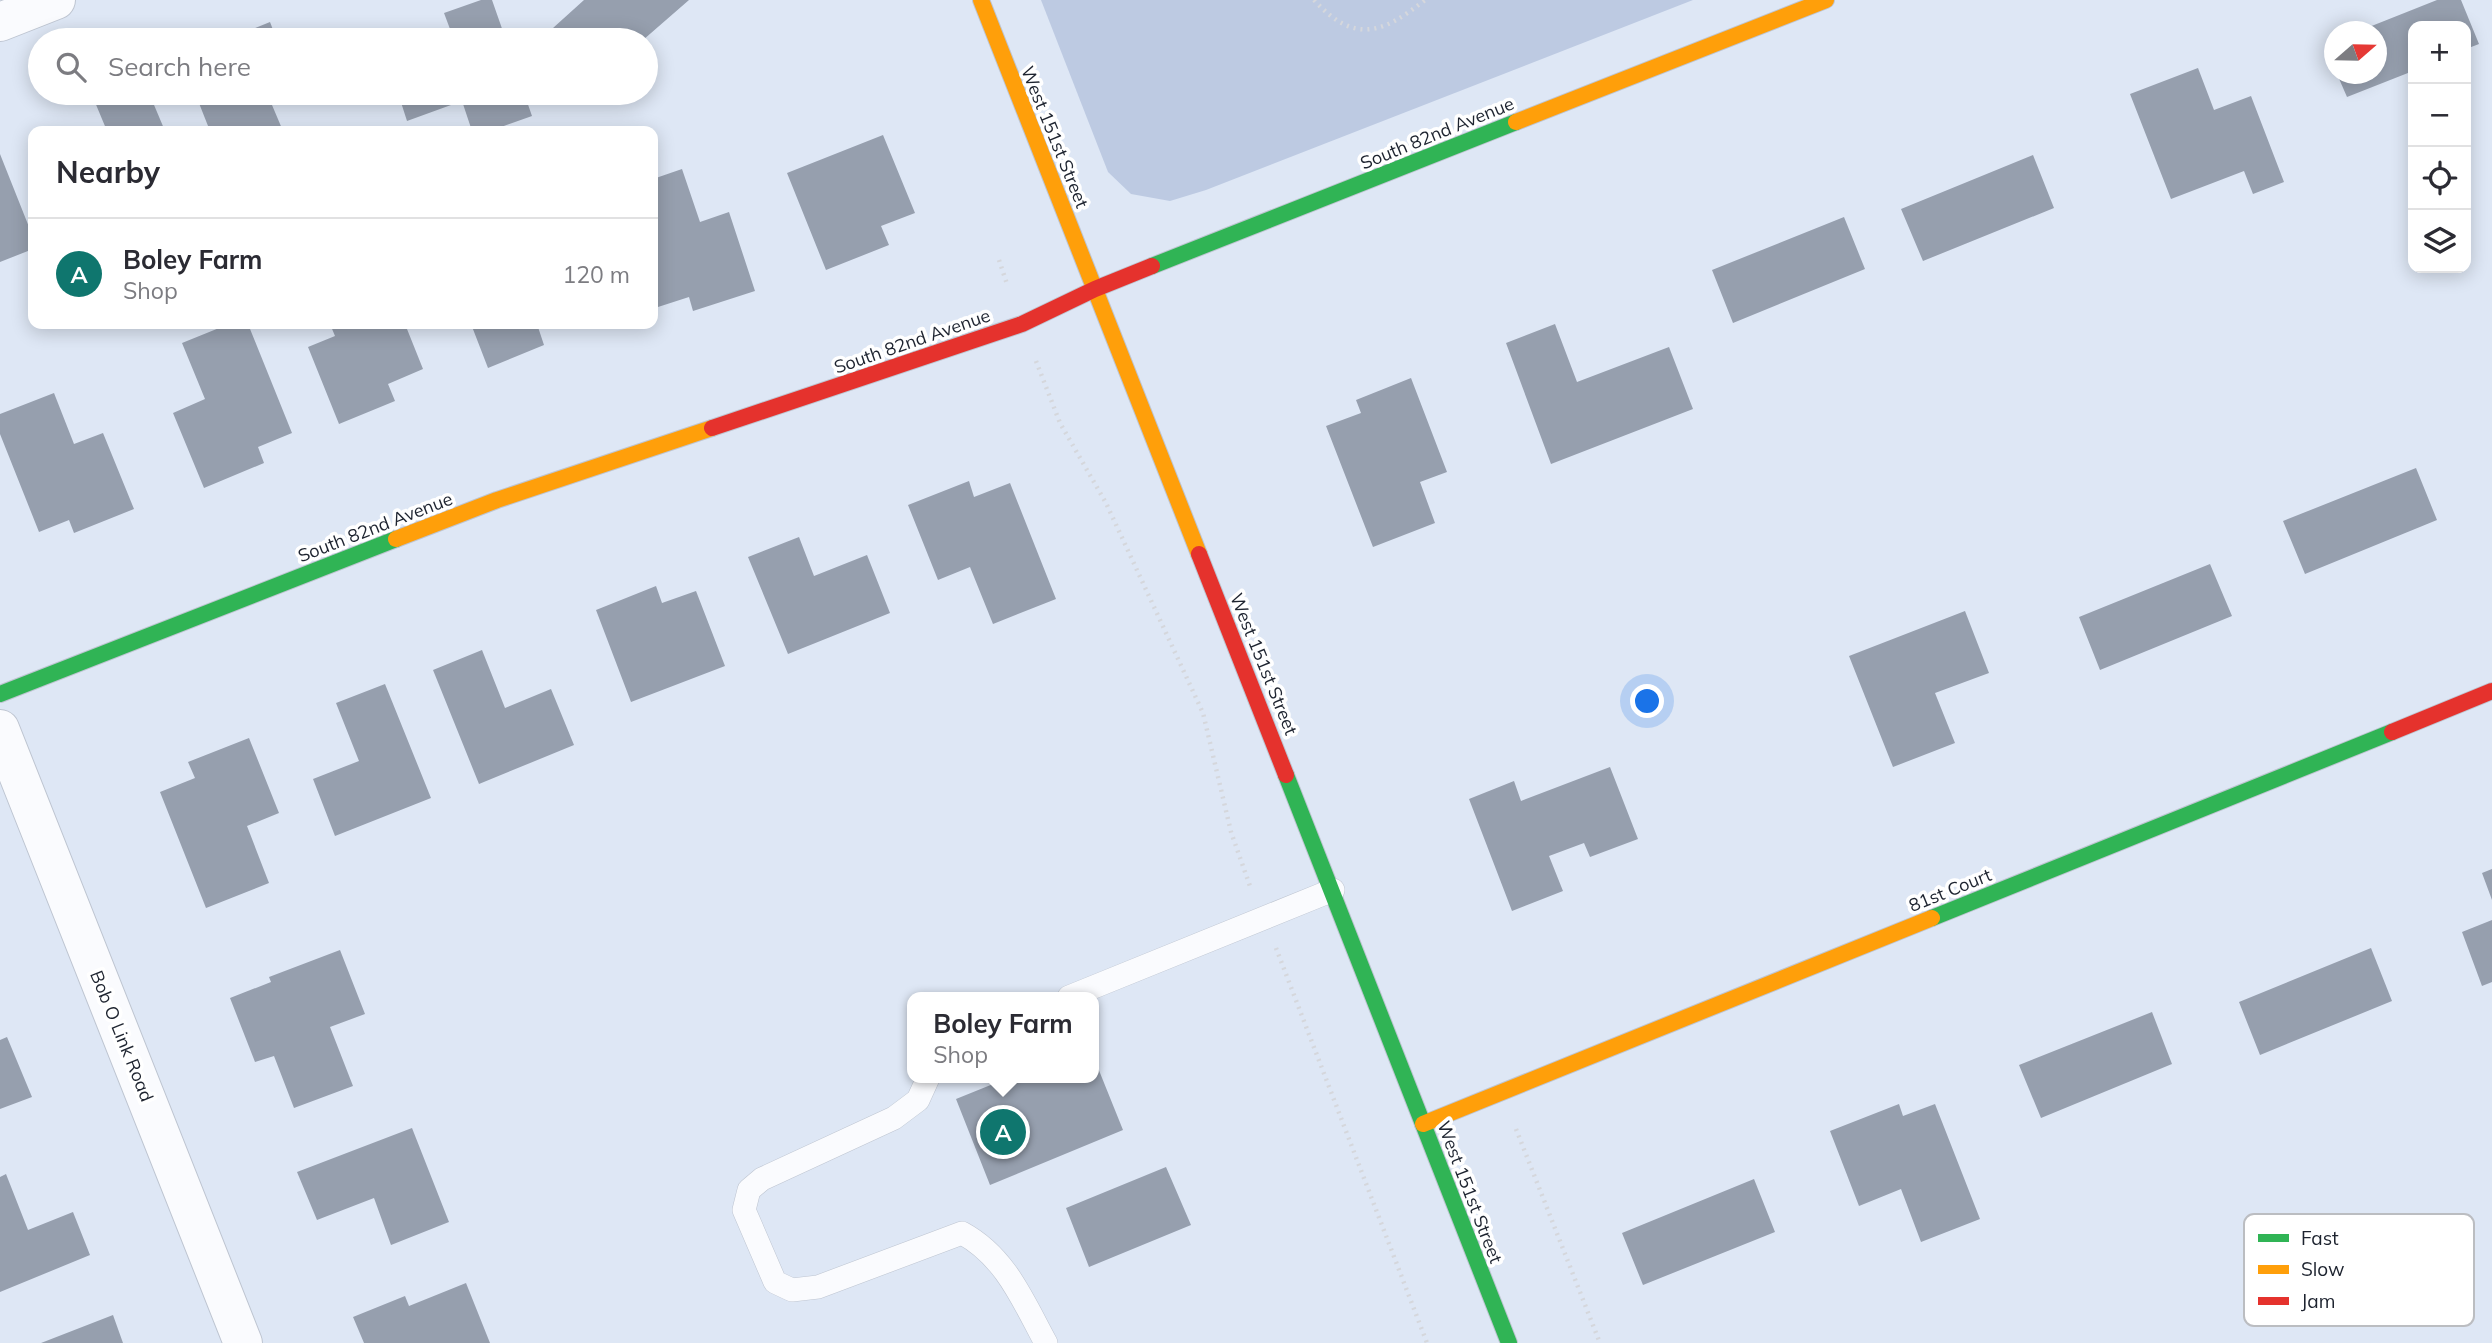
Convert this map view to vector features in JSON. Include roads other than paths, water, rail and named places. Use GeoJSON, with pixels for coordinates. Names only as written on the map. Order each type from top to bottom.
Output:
{"type":"FeatureCollection","features":[{"type":"Feature","properties":{"kind":"street"},"geometry":{"type":"LineString","coordinates":[[0,22],[56,0]]}},
{"type":"Feature","properties":{"kind":"street","name":"West 151st Street"},"geometry":{"type":"LineString","coordinates":[[981,0],[1509,1343]]}},
{"type":"Feature","properties":{"kind":"street","name":"South 82nd Avenue"},"geometry":{"type":"LineString","coordinates":[[0,694],[497,499],[1021,324],[1095,289],[1826,0]]}},
{"type":"Feature","properties":{"kind":"street","name":"81st Court"},"geometry":{"type":"LineString","coordinates":[[1423,1124],[2492,691]]}},
{"type":"Feature","properties":{"kind":"street","name":"Bob O Link Road"},"geometry":{"type":"LineString","coordinates":[[0,729],[243,1343]]}},
{"type":"Feature","properties":{"kind":"lane"},"geometry":{"type":"LineString","coordinates":[[1081,992],[1332,890]]}},
{"type":"Feature","properties":{"kind":"lane"},"geometry":{"type":"LineString","coordinates":[[926,1083],[918,1100],[894,1118],[762,1180],[749,1190],[744,1209],[775,1282],[792,1290],[818,1287],[962,1233],[981,1243],[1006,1271],[1046,1343]]}},
{"type":"Feature","properties":{"kind":"place","name":"Boley Farm"},"geometry":{"type":"Point","coordinates":[1003,1132]}}]}
